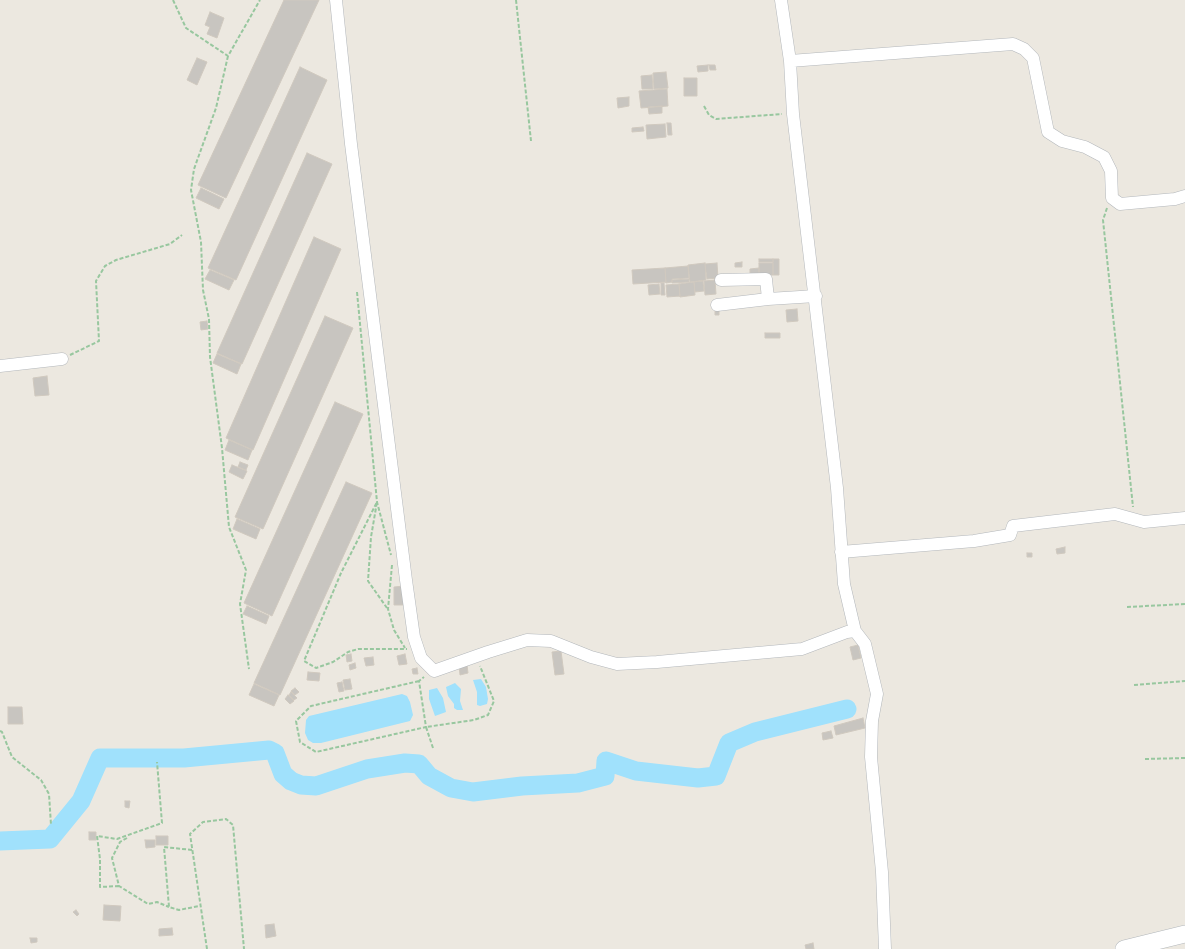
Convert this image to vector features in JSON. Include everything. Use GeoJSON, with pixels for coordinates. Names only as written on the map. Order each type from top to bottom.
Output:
{"type":"FeatureCollection","features":[{"type":"Feature","properties":{"kind":"street"},"geometry":{"type":"LineString","coordinates":[[336,0],[353,160],[414,637],[412,650],[434,671],[475,656],[527,640],[551,641],[591,657],[617,664],[657,662],[802,649],[847,632],[855,631]]}},
{"type":"Feature","properties":{"kind":"street"},"geometry":{"type":"LineString","coordinates":[[781,0],[790,61],[793,114],[816,296],[837,488],[844,584],[855,631],[865,644],[877,694],[872,721],[871,757],[882,872],[884,949]]}},
{"type":"Feature","properties":{"kind":"street"},"geometry":{"type":"LineString","coordinates":[[790,61],[1013,44],[1024,49],[1033,58],[1048,132],[1062,141],[1085,147],[1104,157],[1111,171],[1112,198],[1120,204],[1175,199],[1185,196]]}},
{"type":"Feature","properties":{"kind":"street"},"geometry":{"type":"LineString","coordinates":[[721,280],[766,279],[768,299]]}},
{"type":"Feature","properties":{"kind":"street"},"geometry":{"type":"LineString","coordinates":[[717,305],[768,299],[816,296]]}},
{"type":"Feature","properties":{"kind":"street"},"geometry":{"type":"LineString","coordinates":[[0,366],[62,359]]}},
{"type":"Feature","properties":{"kind":"street"},"geometry":{"type":"LineString","coordinates":[[841,552],[974,541],[1010,535],[1013,526],[1115,514],[1144,522],[1185,518]]}},
{"type":"Feature","properties":{"kind":"street"},"geometry":{"type":"LineString","coordinates":[[1124,949],[1185,934]]}},
{"type":"Feature","properties":{"kind":"path"},"geometry":{"type":"LineString","coordinates":[[174,0],[186,28],[228,56]]}},
{"type":"Feature","properties":{"kind":"path"},"geometry":{"type":"LineString","coordinates":[[249,670],[240,604],[246,570],[229,527],[222,448],[210,357],[209,319],[203,290],[201,242],[191,190],[194,169],[216,108],[228,56],[260,0]]}},
{"type":"Feature","properties":{"kind":"path"},"geometry":{"type":"LineString","coordinates":[[516,0],[531,141]]}},
{"type":"Feature","properties":{"kind":"path"},"geometry":{"type":"LineString","coordinates":[[704,106],[709,115],[716,119],[793,114]]}},
{"type":"Feature","properties":{"kind":"path"},"geometry":{"type":"LineString","coordinates":[[1112,198],[1107,207],[1104,220],[1134,509],[1144,522]]}},
{"type":"Feature","properties":{"kind":"path"},"geometry":{"type":"LineString","coordinates":[[62,359],[99,341],[96,281],[105,266],[116,260],[170,244],[182,235]]}},
{"type":"Feature","properties":{"kind":"path"},"geometry":{"type":"LineString","coordinates":[[357,285],[377,502],[393,562],[388,609]]}},
{"type":"Feature","properties":{"kind":"path"},"geometry":{"type":"LineString","coordinates":[[377,502],[341,573],[304,661],[316,668],[333,662],[348,652],[358,649],[412,650]]}},
{"type":"Feature","properties":{"kind":"path"},"geometry":{"type":"LineString","coordinates":[[377,502],[371,537],[368,581],[388,609],[394,630],[412,650]]}},
{"type":"Feature","properties":{"kind":"path"},"geometry":{"type":"LineString","coordinates":[[1127,607],[1185,604]]}},
{"type":"Feature","properties":{"kind":"path"},"geometry":{"type":"LineString","coordinates":[[434,671],[419,681],[311,706],[296,721],[300,742],[316,752],[426,727],[474,720],[488,715],[494,701],[475,656]]}},
{"type":"Feature","properties":{"kind":"path"},"geometry":{"type":"LineString","coordinates":[[419,681],[426,727],[433,748]]}},
{"type":"Feature","properties":{"kind":"path"},"geometry":{"type":"LineString","coordinates":[[1134,685],[1185,681]]}},
{"type":"Feature","properties":{"kind":"path"},"geometry":{"type":"LineString","coordinates":[[0,731],[2,732],[12,757],[41,780],[49,794],[51,825]]}},
{"type":"Feature","properties":{"kind":"path"},"geometry":{"type":"LineString","coordinates":[[1144,759],[1185,758]]}},
{"type":"Feature","properties":{"kind":"path"},"geometry":{"type":"LineString","coordinates":[[119,886],[112,858],[120,842],[130,836],[162,823],[158,796],[157,762]]}},
{"type":"Feature","properties":{"kind":"path"},"geometry":{"type":"LineString","coordinates":[[207,949],[199,906],[190,834],[203,822],[226,819],[233,825],[244,949]]}},
{"type":"Feature","properties":{"kind":"path"},"geometry":{"type":"LineString","coordinates":[[130,836],[117,839],[97,836],[100,859],[100,887],[119,886],[148,904],[157,902],[179,910],[199,906]]}},
{"type":"Feature","properties":{"kind":"path"},"geometry":{"type":"LineString","coordinates":[[169,907],[164,847],[192,850]]}},
{"type":"Feature","properties":{"kind":"water"},"geometry":{"type":"Polygon","coordinates":[[[481,679],[486,687],[488,699],[487,704],[480,706],[477,705],[477,692],[473,680],[481,679]]]}},
{"type":"Feature","properties":{"kind":"water"},"geometry":{"type":"Polygon","coordinates":[[[455,683],[461,689],[460,701],[463,710],[457,710],[454,708],[454,704],[448,696],[446,687],[455,683]]]}},
{"type":"Feature","properties":{"kind":"water"},"geometry":{"type":"Polygon","coordinates":[[[437,688],[443,698],[446,712],[435,716],[429,699],[429,690],[437,688]]]}},
{"type":"Feature","properties":{"kind":"water"},"geometry":{"type":"Polygon","coordinates":[[[402,694],[407,696],[410,702],[413,715],[410,721],[321,743],[313,743],[308,740],[305,733],[306,720],[309,716],[402,694]]]}},
{"type":"Feature","properties":{"kind":"building"},"geometry":{"type":"Polygon","coordinates":[[[284,0],[319,0],[226,198],[198,185],[284,0]]]}},
{"type":"Feature","properties":{"kind":"building"},"geometry":{"type":"Polygon","coordinates":[[[210,12],[224,18],[217,38],[207,34],[210,27],[205,25],[210,12]]]}},
{"type":"Feature","properties":{"kind":"building"},"geometry":{"type":"Polygon","coordinates":[[[197,58],[207,62],[197,85],[187,80],[197,58]]]}},
{"type":"Feature","properties":{"kind":"building"},"geometry":{"type":"Polygon","coordinates":[[[708,65],[708,71],[698,72],[697,66],[708,65]]]}},
{"type":"Feature","properties":{"kind":"building"},"geometry":{"type":"Polygon","coordinates":[[[709,65],[715,65],[716,70],[710,70],[709,65]]]}},
{"type":"Feature","properties":{"kind":"building"},"geometry":{"type":"Polygon","coordinates":[[[300,67],[327,80],[236,280],[208,268],[300,67]]]}},
{"type":"Feature","properties":{"kind":"building"},"geometry":{"type":"Polygon","coordinates":[[[666,72],[668,88],[654,89],[653,73],[666,72]]]}},
{"type":"Feature","properties":{"kind":"building"},"geometry":{"type":"Polygon","coordinates":[[[652,75],[653,89],[642,89],[641,76],[652,75]]]}},
{"type":"Feature","properties":{"kind":"building"},"geometry":{"type":"Polygon","coordinates":[[[684,78],[697,78],[697,96],[684,96],[684,78]]]}},
{"type":"Feature","properties":{"kind":"building"},"geometry":{"type":"Polygon","coordinates":[[[667,89],[668,106],[641,108],[639,91],[667,89]]]}},
{"type":"Feature","properties":{"kind":"building"},"geometry":{"type":"Polygon","coordinates":[[[629,97],[629,106],[618,108],[617,98],[629,97]]]}},
{"type":"Feature","properties":{"kind":"building"},"geometry":{"type":"Polygon","coordinates":[[[662,106],[662,113],[649,114],[648,107],[662,106]]]}},
{"type":"Feature","properties":{"kind":"building"},"geometry":{"type":"Polygon","coordinates":[[[667,123],[671,123],[672,135],[668,135],[667,123]]]}},
{"type":"Feature","properties":{"kind":"building"},"geometry":{"type":"Polygon","coordinates":[[[665,124],[666,137],[647,139],[646,125],[665,124]]]}},
{"type":"Feature","properties":{"kind":"building"},"geometry":{"type":"Polygon","coordinates":[[[643,127],[644,131],[632,132],[632,128],[643,127]]]}},
{"type":"Feature","properties":{"kind":"building"},"geometry":{"type":"Polygon","coordinates":[[[307,153],[332,164],[242,364],[217,353],[307,153]]]}},
{"type":"Feature","properties":{"kind":"building"},"geometry":{"type":"Polygon","coordinates":[[[201,188],[224,199],[219,209],[196,198],[201,188]]]}},
{"type":"Feature","properties":{"kind":"building"},"geometry":{"type":"Polygon","coordinates":[[[314,237],[341,249],[253,450],[226,438],[314,237]]]}},
{"type":"Feature","properties":{"kind":"building"},"geometry":{"type":"Polygon","coordinates":[[[759,259],[773,259],[773,262],[759,262],[759,259]]]}},
{"type":"Feature","properties":{"kind":"building"},"geometry":{"type":"Polygon","coordinates":[[[773,259],[779,259],[779,275],[773,275],[773,259]]]}},
{"type":"Feature","properties":{"kind":"building"},"geometry":{"type":"Polygon","coordinates":[[[742,262],[742,267],[735,267],[735,263],[742,262]]]}},
{"type":"Feature","properties":{"kind":"building"},"geometry":{"type":"Polygon","coordinates":[[[705,263],[706,280],[690,282],[688,265],[705,263]]]}},
{"type":"Feature","properties":{"kind":"building"},"geometry":{"type":"Polygon","coordinates":[[[717,263],[718,278],[707,279],[705,264],[717,263]]]}},
{"type":"Feature","properties":{"kind":"building"},"geometry":{"type":"Polygon","coordinates":[[[759,263],[773,263],[773,275],[759,275],[759,263]]]}},
{"type":"Feature","properties":{"kind":"building"},"geometry":{"type":"Polygon","coordinates":[[[688,266],[689,278],[672,279],[672,282],[666,283],[665,268],[688,266]]]}},
{"type":"Feature","properties":{"kind":"building"},"geometry":{"type":"Polygon","coordinates":[[[665,268],[666,282],[633,284],[632,270],[665,268]]]}},
{"type":"Feature","properties":{"kind":"building"},"geometry":{"type":"Polygon","coordinates":[[[759,268],[759,275],[750,276],[750,269],[759,268]]]}},
{"type":"Feature","properties":{"kind":"building"},"geometry":{"type":"Polygon","coordinates":[[[210,270],[234,280],[229,290],[205,279],[210,270]]]}},
{"type":"Feature","properties":{"kind":"building"},"geometry":{"type":"Polygon","coordinates":[[[689,279],[689,282],[672,283],[672,280],[689,279]]]}},
{"type":"Feature","properties":{"kind":"building"},"geometry":{"type":"Polygon","coordinates":[[[715,280],[716,294],[705,295],[704,281],[715,280]]]}},
{"type":"Feature","properties":{"kind":"building"},"geometry":{"type":"Polygon","coordinates":[[[703,281],[704,291],[695,292],[694,282],[703,281]]]}},
{"type":"Feature","properties":{"kind":"building"},"geometry":{"type":"Polygon","coordinates":[[[694,282],[695,295],[680,297],[679,284],[694,282]]]}},
{"type":"Feature","properties":{"kind":"building"},"geometry":{"type":"Polygon","coordinates":[[[661,283],[664,283],[665,295],[661,295],[661,283]]]}},
{"type":"Feature","properties":{"kind":"building"},"geometry":{"type":"Polygon","coordinates":[[[659,284],[660,294],[649,295],[648,285],[659,284]]]}},
{"type":"Feature","properties":{"kind":"building"},"geometry":{"type":"Polygon","coordinates":[[[679,284],[680,296],[667,297],[666,285],[679,284]]]}},
{"type":"Feature","properties":{"kind":"building"},"geometry":{"type":"Polygon","coordinates":[[[797,309],[798,321],[787,322],[786,310],[797,309]]]}},
{"type":"Feature","properties":{"kind":"building"},"geometry":{"type":"Polygon","coordinates":[[[715,310],[719,310],[719,315],[715,315],[715,310]]]}},
{"type":"Feature","properties":{"kind":"building"},"geometry":{"type":"Polygon","coordinates":[[[325,316],[353,328],[263,529],[235,517],[325,316]]]}},
{"type":"Feature","properties":{"kind":"building"},"geometry":{"type":"Polygon","coordinates":[[[207,321],[208,329],[201,330],[200,322],[207,321]]]}},
{"type":"Feature","properties":{"kind":"building"},"geometry":{"type":"Polygon","coordinates":[[[765,333],[780,333],[780,338],[765,338],[765,333]]]}},
{"type":"Feature","properties":{"kind":"building"},"geometry":{"type":"Polygon","coordinates":[[[217,354],[241,364],[237,374],[213,363],[217,354]]]}},
{"type":"Feature","properties":{"kind":"building"},"geometry":{"type":"Polygon","coordinates":[[[47,376],[49,395],[35,396],[33,378],[47,376]]]}},
{"type":"Feature","properties":{"kind":"building"},"geometry":{"type":"Polygon","coordinates":[[[335,402],[363,414],[272,616],[244,603],[335,402]]]}},
{"type":"Feature","properties":{"kind":"building"},"geometry":{"type":"Polygon","coordinates":[[[229,440],[252,450],[248,460],[225,450],[229,440]]]}},
{"type":"Feature","properties":{"kind":"building"},"geometry":{"type":"Polygon","coordinates":[[[240,462],[248,465],[246,470],[238,467],[240,462]]]}},
{"type":"Feature","properties":{"kind":"building"},"geometry":{"type":"Polygon","coordinates":[[[232,465],[247,471],[243,479],[229,472],[232,465]]]}},
{"type":"Feature","properties":{"kind":"building"},"geometry":{"type":"Polygon","coordinates":[[[346,482],[372,493],[280,695],[254,683],[346,482]]]}},
{"type":"Feature","properties":{"kind":"building"},"geometry":{"type":"Polygon","coordinates":[[[237,519],[260,529],[256,539],[233,529],[237,519]]]}},
{"type":"Feature","properties":{"kind":"building"},"geometry":{"type":"Polygon","coordinates":[[[1065,547],[1065,553],[1057,554],[1056,549],[1065,547]]]}},
{"type":"Feature","properties":{"kind":"building"},"geometry":{"type":"Polygon","coordinates":[[[1027,553],[1032,553],[1032,557],[1027,557],[1027,553]]]}},
{"type":"Feature","properties":{"kind":"building"},"geometry":{"type":"Polygon","coordinates":[[[404,586],[404,605],[394,605],[394,587],[404,586]]]}},
{"type":"Feature","properties":{"kind":"building"},"geometry":{"type":"Polygon","coordinates":[[[247,606],[269,616],[266,624],[243,614],[247,606]]]}},
{"type":"Feature","properties":{"kind":"building"},"geometry":{"type":"Polygon","coordinates":[[[858,645],[861,658],[853,660],[850,647],[858,645]]]}},
{"type":"Feature","properties":{"kind":"building"},"geometry":{"type":"Polygon","coordinates":[[[561,651],[564,674],[555,675],[552,652],[561,651]]]}},
{"type":"Feature","properties":{"kind":"building"},"geometry":{"type":"Polygon","coordinates":[[[351,654],[352,661],[347,662],[346,655],[351,654]]]}},
{"type":"Feature","properties":{"kind":"building"},"geometry":{"type":"Polygon","coordinates":[[[405,654],[407,664],[399,665],[397,656],[405,654]]]}},
{"type":"Feature","properties":{"kind":"building"},"geometry":{"type":"Polygon","coordinates":[[[373,657],[374,665],[366,666],[364,658],[373,657]]]}},
{"type":"Feature","properties":{"kind":"building"},"geometry":{"type":"Polygon","coordinates":[[[355,663],[356,668],[350,670],[349,665],[355,663]]]}},
{"type":"Feature","properties":{"kind":"building"},"geometry":{"type":"Polygon","coordinates":[[[467,665],[468,673],[460,675],[459,666],[467,665]]]}},
{"type":"Feature","properties":{"kind":"building"},"geometry":{"type":"Polygon","coordinates":[[[417,668],[418,674],[413,674],[412,669],[417,668]]]}},
{"type":"Feature","properties":{"kind":"building"},"geometry":{"type":"Polygon","coordinates":[[[308,672],[320,673],[319,681],[307,680],[308,672]]]}},
{"type":"Feature","properties":{"kind":"building"},"geometry":{"type":"Polygon","coordinates":[[[350,679],[352,689],[345,690],[343,680],[350,679]]]}},
{"type":"Feature","properties":{"kind":"building"},"geometry":{"type":"Polygon","coordinates":[[[342,682],[344,691],[339,692],[337,683],[342,682]]]}},
{"type":"Feature","properties":{"kind":"building"},"geometry":{"type":"Polygon","coordinates":[[[254,684],[279,695],[274,706],[249,695],[254,684]]]}},
{"type":"Feature","properties":{"kind":"building"},"geometry":{"type":"Polygon","coordinates":[[[295,688],[299,692],[295,695],[291,691],[295,688]]]}},
{"type":"Feature","properties":{"kind":"building"},"geometry":{"type":"Polygon","coordinates":[[[291,692],[297,698],[294,700],[289,695],[291,692]]]}},
{"type":"Feature","properties":{"kind":"building"},"geometry":{"type":"Polygon","coordinates":[[[288,695],[294,701],[290,704],[285,699],[288,695]]]}},
{"type":"Feature","properties":{"kind":"building"},"geometry":{"type":"Polygon","coordinates":[[[8,707],[22,707],[23,724],[8,724],[8,707]]]}},
{"type":"Feature","properties":{"kind":"building"},"geometry":{"type":"Polygon","coordinates":[[[863,718],[865,728],[836,735],[834,726],[863,718]]]}},
{"type":"Feature","properties":{"kind":"building"},"geometry":{"type":"Polygon","coordinates":[[[831,731],[833,738],[823,740],[822,733],[831,731]]]}},
{"type":"Feature","properties":{"kind":"building"},"geometry":{"type":"Polygon","coordinates":[[[125,801],[130,801],[129,808],[125,807],[125,801]]]}},
{"type":"Feature","properties":{"kind":"building"},"geometry":{"type":"Polygon","coordinates":[[[89,832],[96,832],[96,840],[89,840],[89,832]]]}},
{"type":"Feature","properties":{"kind":"building"},"geometry":{"type":"Polygon","coordinates":[[[156,836],[168,836],[168,845],[156,845],[156,836]]]}},
{"type":"Feature","properties":{"kind":"building"},"geometry":{"type":"Polygon","coordinates":[[[145,840],[155,840],[155,847],[146,848],[145,840]]]}},
{"type":"Feature","properties":{"kind":"building"},"geometry":{"type":"Polygon","coordinates":[[[104,905],[121,906],[120,921],[103,920],[104,905]]]}},
{"type":"Feature","properties":{"kind":"building"},"geometry":{"type":"Polygon","coordinates":[[[76,910],[79,914],[77,916],[73,912],[76,910]]]}},
{"type":"Feature","properties":{"kind":"building"},"geometry":{"type":"Polygon","coordinates":[[[274,924],[276,936],[266,938],[265,925],[274,924]]]}},
{"type":"Feature","properties":{"kind":"building"},"geometry":{"type":"Polygon","coordinates":[[[172,928],[173,935],[159,936],[159,929],[172,928]]]}},
{"type":"Feature","properties":{"kind":"building"},"geometry":{"type":"Polygon","coordinates":[[[30,938],[37,938],[37,942],[31,943],[30,938]]]}},
{"type":"Feature","properties":{"kind":"building"},"geometry":{"type":"Polygon","coordinates":[[[813,943],[814,949],[806,949],[805,945],[813,943]]]}},
{"type":"Feature","properties":{"kind":"waterway"},"geometry":{"type":"LineString","coordinates":[[0,841],[50,839],[81,801],[100,758],[184,758],[269,750],[275,753],[283,774],[291,781],[301,785],[316,786],[367,769],[405,763],[419,764],[429,776],[451,788],[473,792],[522,786],[578,783],[605,776],[606,761],[636,771],[698,778],[716,776],[729,743],[755,732],[847,709]]}}]}
